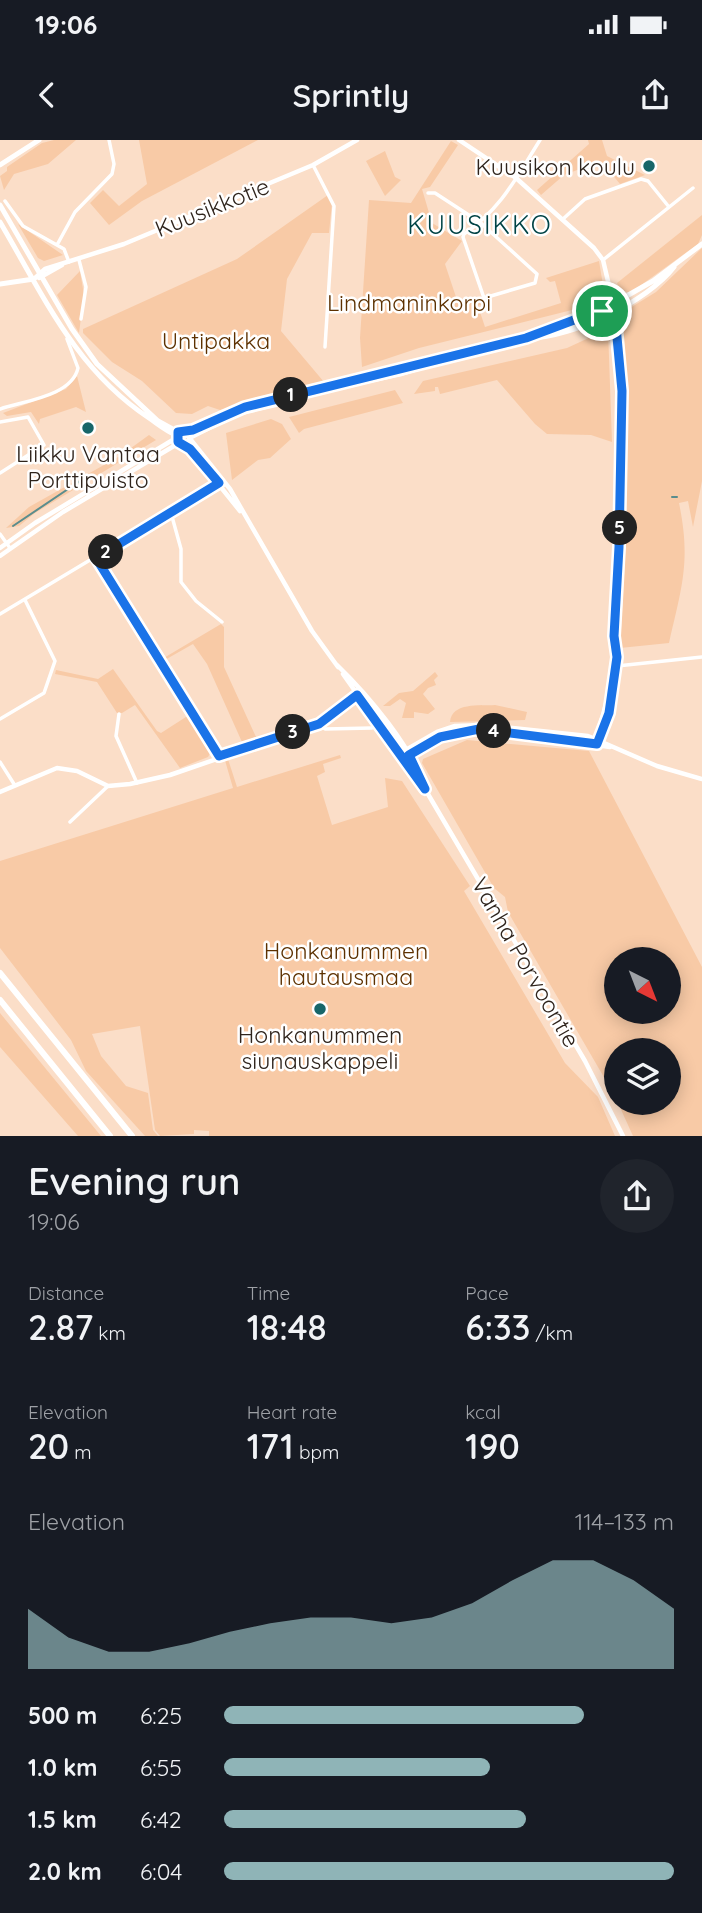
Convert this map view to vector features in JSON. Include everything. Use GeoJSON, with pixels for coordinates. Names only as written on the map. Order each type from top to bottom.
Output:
{"type":"FeatureCollection","features":[{"type":"Feature","properties":{"kind":"highway"},"geometry":{"type":"LineString","coordinates":[[0,973],[132,1136]]}},
{"type":"Feature","properties":{"kind":"highway"},"geometry":{"type":"LineString","coordinates":[[0,1000],[110,1136]]}},
{"type":"Feature","properties":{"kind":"main road"},"geometry":{"type":"LineString","coordinates":[[0,165],[39,140]]}},
{"type":"Feature","properties":{"kind":"main road","name":"Kuusikkotie"},"geometry":{"type":"LineString","coordinates":[[41,275],[313,165],[357,140]]}},
{"type":"Feature","properties":{"kind":"main road"},"geometry":{"type":"LineString","coordinates":[[459,140],[516,178],[563,219],[603,260],[614,308]]}},
{"type":"Feature","properties":{"kind":"main road","name":"Vanha Porvoontie"},"geometry":{"type":"LineString","coordinates":[[2,203],[41,275],[97,364],[158,421],[183,438],[221,481],[245,516],[312,631],[407,752],[425,789],[585,1061],[623,1136]]}},
{"type":"Feature","properties":{"kind":"main road","name":"Vanha Porvoontie"},"geometry":{"type":"LineString","coordinates":[[0,222],[65,333],[91,370],[108,388],[183,438]]}},
{"type":"Feature","properties":{"kind":"main road"},"geometry":{"type":"LineString","coordinates":[[0,548],[236,409],[526,338],[566,332],[652,288],[702,244]]}},
{"type":"Feature","properties":{"kind":"main road"},"geometry":{"type":"LineString","coordinates":[[0,284],[34,279],[41,275]]}},
{"type":"Feature","properties":{"kind":"main road"},"geometry":{"type":"LineString","coordinates":[[0,556],[183,438]]}},
{"type":"Feature","properties":{"kind":"main road"},"geometry":{"type":"LineString","coordinates":[[0,792],[45,771],[61,768],[77,771],[108,786],[137,783],[187,770],[219,756],[319,724],[360,693]]}},
{"type":"Feature","properties":{"kind":"main road","name":"Vanha Porvoontie"},"geometry":{"type":"LineString","coordinates":[[360,693],[425,789]]}},
{"type":"Feature","properties":{"kind":"main road"},"geometry":{"type":"LineString","coordinates":[[401,755],[440,737],[479,729],[598,741],[702,779]]}},
{"type":"Feature","properties":{"kind":"street"},"geometry":{"type":"LineString","coordinates":[[57,245],[75,212],[114,171],[109,140]]}},
{"type":"Feature","properties":{"kind":"street"},"geometry":{"type":"LineString","coordinates":[[428,193],[435,193],[481,223],[537,274],[537,281],[484,298],[463,237],[481,223],[494,211],[540,140]]}},
{"type":"Feature","properties":{"kind":"street"},"geometry":{"type":"LineString","coordinates":[[313,165],[334,206],[325,347]]}},
{"type":"Feature","properties":{"kind":"street"},"geometry":{"type":"LineString","coordinates":[[563,219],[585,200],[641,179],[648,181],[669,207]]}},
{"type":"Feature","properties":{"kind":"street"},"geometry":{"type":"LineString","coordinates":[[603,260],[693,188]]}},
{"type":"Feature","properties":{"kind":"street"},"geometry":{"type":"LineString","coordinates":[[2,203],[23,226],[64,249],[70,263]]}},
{"type":"Feature","properties":{"kind":"street"},"geometry":{"type":"LineString","coordinates":[[79,260],[86,287],[81,319]]}},
{"type":"Feature","properties":{"kind":"street"},"geometry":{"type":"LineString","coordinates":[[598,741],[614,666],[619,547],[620,383],[614,308]]}},
{"type":"Feature","properties":{"kind":"street"},"geometry":{"type":"LineString","coordinates":[[0,409],[61,389],[74,379],[78,368],[65,333]]}},
{"type":"Feature","properties":{"kind":"street"},"geometry":{"type":"LineString","coordinates":[[0,422],[28,416],[44,445],[0,473]]}},
{"type":"Feature","properties":{"kind":"street"},"geometry":{"type":"LineString","coordinates":[[0,614],[221,481]]}},
{"type":"Feature","properties":{"kind":"street"},"geometry":{"type":"LineString","coordinates":[[170,513],[181,549],[181,582],[195,601],[222,622]]}},
{"type":"Feature","properties":{"kind":"street"},"geometry":{"type":"LineString","coordinates":[[0,534],[10,548]]}},
{"type":"Feature","properties":{"kind":"street"},"geometry":{"type":"LineString","coordinates":[[96,558],[219,756]]}},
{"type":"Feature","properties":{"kind":"street"},"geometry":{"type":"LineString","coordinates":[[0,719],[45,692],[55,661],[25,600]]}},
{"type":"Feature","properties":{"kind":"street"},"geometry":{"type":"LineString","coordinates":[[614,666],[702,657]]}},
{"type":"Feature","properties":{"kind":"street"},"geometry":{"type":"LineString","coordinates":[[119,714],[116,736],[137,783]]}},
{"type":"Feature","properties":{"kind":"street"},"geometry":{"type":"LineString","coordinates":[[319,724],[325,729],[372,728]]}},
{"type":"Feature","properties":{"kind":"street"},"geometry":{"type":"LineString","coordinates":[[0,762],[14,784]]}},
{"type":"Feature","properties":{"kind":"street"},"geometry":{"type":"LineString","coordinates":[[70,822],[108,786]]}},
{"type":"Feature","properties":{"kind":"green space"},"geometry":{"type":"Polygon","coordinates":[[[76,140],[48,164],[14,174],[4,190],[0,176],[7,171],[7,167],[42,143],[76,140]]]}},
{"type":"Feature","properties":{"kind":"green space"},"geometry":{"type":"Polygon","coordinates":[[[139,140],[258,140],[142,201],[109,225],[90,203],[103,190],[119,206],[147,184],[139,140]]]}},
{"type":"Feature","properties":{"kind":"green space"},"geometry":{"type":"Polygon","coordinates":[[[588,140],[602,140],[607,156],[645,175],[620,184],[601,161],[564,175],[541,195],[537,190],[589,144],[588,140]]]}},
{"type":"Feature","properties":{"kind":"green space","name":"Lindmaninkorpi"},"geometry":{"type":"Polygon","coordinates":[[[451,141],[458,145],[430,187],[422,189],[432,223],[462,241],[445,264],[459,306],[480,299],[482,304],[478,306],[485,327],[561,303],[555,281],[550,282],[546,278],[599,261],[603,285],[597,286],[598,294],[604,294],[592,303],[576,309],[419,348],[362,367],[360,338],[369,200],[411,203],[451,141]]]}},
{"type":"Feature","properties":{"kind":"green space"},"geometry":{"type":"Polygon","coordinates":[[[385,151],[395,177],[401,180],[385,196],[366,161],[385,151]]]}},
{"type":"Feature","properties":{"kind":"green space","name":"Untipakka"},"geometry":{"type":"Polygon","coordinates":[[[328,195],[332,203],[329,233],[312,233],[287,279],[281,331],[324,382],[220,410],[208,406],[192,414],[176,413],[142,381],[112,362],[83,333],[83,329],[237,259],[328,195]]]}},
{"type":"Feature","properties":{"kind":"green space"},"geometry":{"type":"Polygon","coordinates":[[[702,215],[702,235],[698,244],[630,293],[619,289],[617,283],[702,215]]]}},
{"type":"Feature","properties":{"kind":"green space"},"geometry":{"type":"Polygon","coordinates":[[[18,224],[63,255],[44,261],[38,258],[18,224]]]}},
{"type":"Feature","properties":{"kind":"green space"},"geometry":{"type":"Polygon","coordinates":[[[702,248],[702,481],[693,527],[688,501],[679,503],[685,558],[678,605],[669,643],[620,648],[627,523],[624,512],[623,319],[630,308],[656,292],[702,248]]]}},
{"type":"Feature","properties":{"kind":"green space"},"geometry":{"type":"Polygon","coordinates":[[[80,271],[84,295],[79,333],[57,295],[80,271]]]}},
{"type":"Feature","properties":{"kind":"green space"},"geometry":{"type":"Polygon","coordinates":[[[608,329],[612,442],[591,435],[547,434],[497,380],[440,394],[438,387],[435,387],[435,391],[414,394],[423,381],[567,348],[608,329]]]}},
{"type":"Feature","properties":{"kind":"green space"},"geometry":{"type":"Polygon","coordinates":[[[77,376],[86,412],[76,407],[40,419],[39,424],[31,412],[7,416],[3,413],[66,389],[77,376]]]}},
{"type":"Feature","properties":{"kind":"green space"},"geometry":{"type":"Polygon","coordinates":[[[395,390],[403,403],[304,429],[299,433],[289,417],[395,390]]]}},
{"type":"Feature","properties":{"kind":"green space"},"geometry":{"type":"Polygon","coordinates":[[[271,419],[282,424],[291,439],[270,458],[258,460],[232,480],[226,433],[271,419]]]}},
{"type":"Feature","properties":{"kind":"green space"},"geometry":{"type":"Polygon","coordinates":[[[149,435],[156,440],[35,513],[19,526],[6,528],[29,507],[120,456],[149,435]]]}},
{"type":"Feature","properties":{"kind":"green space"},"geometry":{"type":"Polygon","coordinates":[[[221,624],[224,627],[224,667],[256,737],[242,742],[207,664],[193,644],[163,661],[162,659],[221,624]]]}},
{"type":"Feature","properties":{"kind":"green space"},"geometry":{"type":"Polygon","coordinates":[[[113,669],[157,731],[161,733],[189,715],[212,750],[208,757],[180,768],[135,705],[117,713],[97,682],[55,674],[56,670],[98,679],[113,669]]]}},
{"type":"Feature","properties":{"kind":"green space"},"geometry":{"type":"Polygon","coordinates":[[[435,672],[438,676],[434,680],[436,685],[423,694],[435,709],[428,714],[414,712],[414,718],[402,718],[406,703],[400,699],[390,706],[383,706],[399,693],[413,691],[435,672]]]}},
{"type":"Feature","properties":{"kind":"green space"},"geometry":{"type":"Polygon","coordinates":[[[495,705],[527,712],[525,720],[450,722],[452,716],[461,708],[495,705]]]}},
{"type":"Feature","properties":{"kind":"green space"},"geometry":{"type":"Polygon","coordinates":[[[467,740],[589,751],[702,967],[702,1136],[633,1136],[623,1115],[681,1115],[681,1038],[604,1038],[604,1077],[508,912],[505,897],[494,888],[422,763],[423,759],[467,740]]]}},
{"type":"Feature","properties":{"kind":"green space","name":"Honkanummen hautausmaa"},"geometry":{"type":"Polygon","coordinates":[[[340,755],[341,758],[323,764],[325,772],[317,776],[332,825],[388,807],[385,778],[402,781],[470,886],[464,891],[565,1063],[598,1097],[615,1136],[209,1136],[209,1131],[194,1130],[194,1134],[160,1136],[155,1130],[140,1026],[92,1034],[101,1056],[126,1086],[148,1093],[153,1130],[158,1136],[145,1136],[86,1071],[71,1040],[0,948],[0,861],[233,788],[224,757],[227,756],[237,787],[340,755]]]}},
{"type":"Feature","properties":{"kind":"green space"},"geometry":{"type":"Polygon","coordinates":[[[0,1013],[101,1136],[78,1136],[0,1047],[0,1013]]]}},
{"type":"Feature","properties":{"kind":"waterway"},"geometry":{"type":"LineString","coordinates":[[13,526],[86,477]]}},
{"type":"Feature","properties":{"kind":"waterway"},"geometry":{"type":"LineString","coordinates":[[672,497],[677,497]]}},
{"type":"Feature","properties":{"kind":"place","name":"Kuusikon koulu"},"geometry":{"type":"Point","coordinates":[649,166]}},
{"type":"Feature","properties":{"kind":"place","name":"Liikku Vantaa Porttipuisto"},"geometry":{"type":"Point","coordinates":[88,428]}},
{"type":"Feature","properties":{"kind":"place","name":"Honkanummen siunauskappeli"},"geometry":{"type":"Point","coordinates":[320,1009]}},
{"type":"Feature","properties":{"kind":"district","name":"KUUSIKKO"},"geometry":{"type":"Point","coordinates":[480,224]}},
{"type":"Feature","properties":{"kind":"route"},"geometry":{"type":"LineString","coordinates":[[614,305],[622,394],[614,636],[617,657],[609,713],[597,744],[479,729],[450,733],[409,755],[425,789],[418,783],[380,723],[357,695],[319,724],[219,756],[96,558],[219,483],[186,444],[178,442],[178,432],[193,430],[236,409],[526,338],[602,311],[614,305]]}}]}
